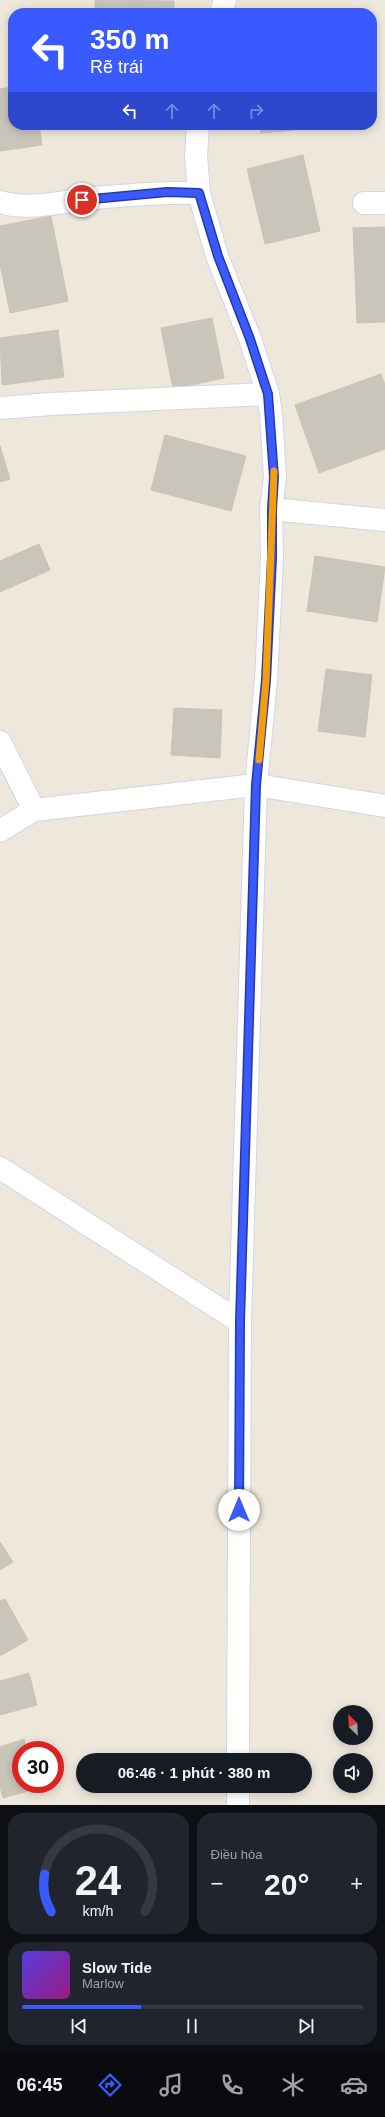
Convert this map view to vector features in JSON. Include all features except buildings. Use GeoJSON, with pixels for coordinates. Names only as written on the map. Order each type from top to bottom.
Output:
{"type":"FeatureCollection","features":[{"type":"Feature","properties":{"kind":"street"},"geometry":{"type":"LineString","coordinates":[[198,130],[196,156],[199,193],[218,256],[250,339],[268,394],[274,477],[266,680],[256,785],[240,1322],[238,1753]]}},
{"type":"Feature","properties":{"kind":"street"},"geometry":{"type":"LineString","coordinates":[[0,202],[44,204],[167,192],[199,193]]}},
{"type":"Feature","properties":{"kind":"street"},"geometry":{"type":"LineString","coordinates":[[364,203],[385,203]]}},
{"type":"Feature","properties":{"kind":"street"},"geometry":{"type":"LineString","coordinates":[[0,408],[51,404],[268,394]]}},
{"type":"Feature","properties":{"kind":"street"},"geometry":{"type":"LineString","coordinates":[[272,509],[385,520]]}},
{"type":"Feature","properties":{"kind":"street"},"geometry":{"type":"LineString","coordinates":[[0,742],[34,810]]}},
{"type":"Feature","properties":{"kind":"street"},"geometry":{"type":"LineString","coordinates":[[0,831],[34,810],[256,785],[385,806]]}},
{"type":"Feature","properties":{"kind":"street"},"geometry":{"type":"LineString","coordinates":[[0,1168],[240,1322]]}},
{"type":"Feature","properties":{"kind":"street"},"geometry":{"type":"LineString","coordinates":[[238,1793],[238,1805]]}},
{"type":"Feature","properties":{"kind":"slow traffic"},"geometry":{"type":"LineString","coordinates":[[259,760],[266,680],[272,558],[274,471]]}},
{"type":"Feature","properties":{"kind":"route"},"geometry":{"type":"LineString","coordinates":[[82,200],[167,192],[199,193],[218,256],[250,339],[268,394],[271,414],[274,477],[272,509],[272,558],[266,680],[256,785],[240,1322],[239,1510]]}}]}
